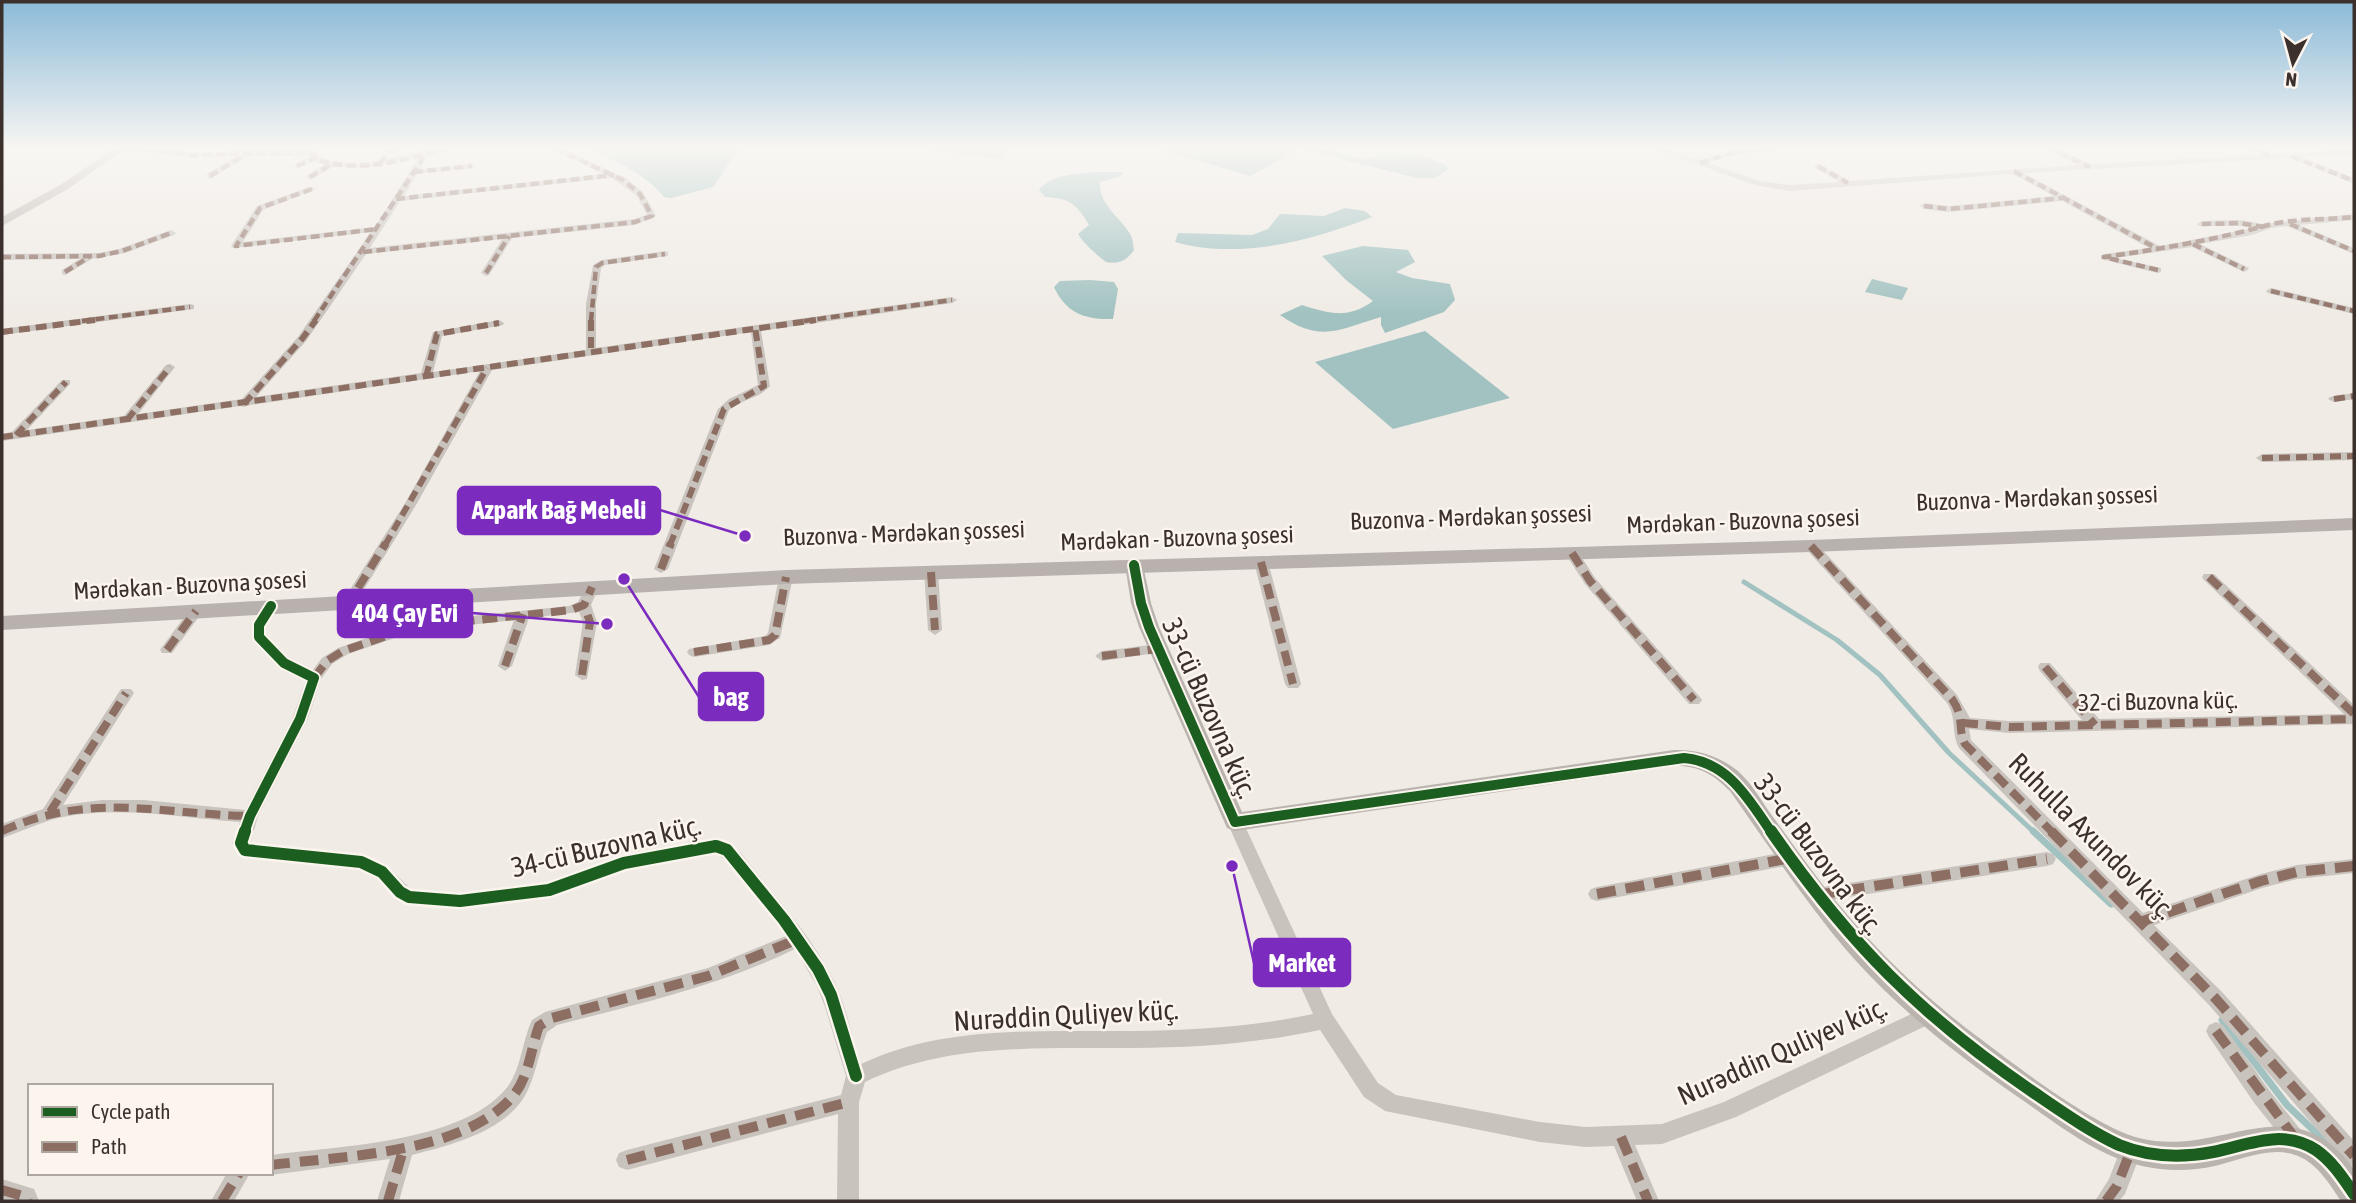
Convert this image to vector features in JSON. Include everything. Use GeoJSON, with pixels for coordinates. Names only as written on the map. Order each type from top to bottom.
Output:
{"type":"FeatureCollection","features":[{"type":"Feature","properties":{"kind":"main road","name":"Buzonva - Mərdəkan şossesi"},"geometry":{"type":"LineString","coordinates":[[2,608],[661,569],[1133,552],[1801,534],[2354,512]]}},
{"type":"Feature","properties":{"kind":"main road","name":"Mərdəkan - Buzovna şosesi"},"geometry":{"type":"LineString","coordinates":[[2,622],[271,607],[588,596],[786,577],[1811,546],[2354,524]]}},
{"type":"Feature","properties":{"kind":"street"},"geometry":{"type":"LineString","coordinates":[[2,222],[35,203]]}},
{"type":"Feature","properties":{"kind":"street"},"geometry":{"type":"LineString","coordinates":[[273,203],[260,208],[236,246],[377,229]]}},
{"type":"Feature","properties":{"kind":"street"},"geometry":{"type":"LineString","coordinates":[[244,404],[293,350],[363,252],[393,203]]}},
{"type":"Feature","properties":{"kind":"street"},"geometry":{"type":"LineString","coordinates":[[363,252],[650,219],[652,214],[645,203]]}},
{"type":"Feature","properties":{"kind":"street"},"geometry":{"type":"LineString","coordinates":[[1924,206],[1953,209],[2011,203]]}},
{"type":"Feature","properties":{"kind":"street"},"geometry":{"type":"LineString","coordinates":[[2072,203],[2158,249]]}},
{"type":"Feature","properties":{"kind":"street"},"geometry":{"type":"LineString","coordinates":[[2202,225],[2240,223],[2263,227],[2354,217]]}},
{"type":"Feature","properties":{"kind":"street"},"geometry":{"type":"LineString","coordinates":[[2289,224],[2354,251]]}},
{"type":"Feature","properties":{"kind":"street"},"geometry":{"type":"LineString","coordinates":[[2158,270],[2104,257],[2193,244],[2252,232],[2263,227]]}},
{"type":"Feature","properties":{"kind":"street"},"geometry":{"type":"LineString","coordinates":[[2,257],[89,257],[122,251],[171,233]]}},
{"type":"Feature","properties":{"kind":"street"},"geometry":{"type":"LineString","coordinates":[[486,273],[509,236]]}},
{"type":"Feature","properties":{"kind":"street"},"geometry":{"type":"LineString","coordinates":[[2193,244],[2244,269]]}},
{"type":"Feature","properties":{"kind":"street"},"geometry":{"type":"LineString","coordinates":[[591,351],[591,303],[596,267],[602,263],[665,254]]}},
{"type":"Feature","properties":{"kind":"street"},"geometry":{"type":"LineString","coordinates":[[65,272],[89,257]]}},
{"type":"Feature","properties":{"kind":"street"},"geometry":{"type":"LineString","coordinates":[[2271,291],[2354,311]]}},
{"type":"Feature","properties":{"kind":"street"},"geometry":{"type":"LineString","coordinates":[[2,437],[952,300]]}},
{"type":"Feature","properties":{"kind":"street"},"geometry":{"type":"LineString","coordinates":[[2,332],[190,307]]}},
{"type":"Feature","properties":{"kind":"street"},"geometry":{"type":"LineString","coordinates":[[426,377],[437,334],[499,323]]}},
{"type":"Feature","properties":{"kind":"street"},"geometry":{"type":"LineString","coordinates":[[661,569],[724,409],[733,401],[756,393],[764,386],[755,327]]}},
{"type":"Feature","properties":{"kind":"street"},"geometry":{"type":"LineString","coordinates":[[127,420],[170,367]]}},
{"type":"Feature","properties":{"kind":"street"},"geometry":{"type":"LineString","coordinates":[[358,588],[410,505],[487,368]]}},
{"type":"Feature","properties":{"kind":"street"},"geometry":{"type":"LineString","coordinates":[[16,435],[66,382]]}},
{"type":"Feature","properties":{"kind":"street"},"geometry":{"type":"LineString","coordinates":[[2334,399],[2354,396]]}},
{"type":"Feature","properties":{"kind":"street"},"geometry":{"type":"LineString","coordinates":[[2262,458],[2354,456]]}},
{"type":"Feature","properties":{"kind":"street","name":"Ruhulla Axundov küç."},"geometry":{"type":"LineString","coordinates":[[1811,546],[1952,699],[1960,711],[1963,723],[1960,736],[1965,744],[2216,999],[2354,1156]]}},
{"type":"Feature","properties":{"kind":"street"},"geometry":{"type":"LineString","coordinates":[[1572,553],[1590,581],[1694,700]]}},
{"type":"Feature","properties":{"kind":"street"},"geometry":{"type":"LineString","coordinates":[[1261,562],[1293,684]]}},
{"type":"Feature","properties":{"kind":"street","name":"33-cü Buzovna küç."},"geometry":{"type":"LineString","coordinates":[[1134,565],[1141,603],[1158,649],[1235,822],[1690,757],[1702,759],[1726,772],[1738,785],[1816,895],[1869,956],[1929,1015],[2019,1082],[2086,1127],[2131,1150],[2174,1156],[2214,1152],[2269,1138],[2297,1141],[2326,1158],[2354,1194]]}},
{"type":"Feature","properties":{"kind":"street"},"geometry":{"type":"LineString","coordinates":[[931,572],[935,630]]}},
{"type":"Feature","properties":{"kind":"street"},"geometry":{"type":"LineString","coordinates":[[694,652],[769,640],[775,635],[786,577]]}},
{"type":"Feature","properties":{"kind":"street"},"geometry":{"type":"LineString","coordinates":[[2209,577],[2354,716]]}},
{"type":"Feature","properties":{"kind":"street"},"geometry":{"type":"LineString","coordinates":[[271,607],[259,625],[259,638],[284,663],[314,678],[334,656],[388,634],[438,622],[571,610],[588,596]]}},
{"type":"Feature","properties":{"kind":"street"},"geometry":{"type":"LineString","coordinates":[[582,675],[590,622],[588,596]]}},
{"type":"Feature","properties":{"kind":"street"},"geometry":{"type":"LineString","coordinates":[[167,650],[195,611]]}},
{"type":"Feature","properties":{"kind":"street"},"geometry":{"type":"LineString","coordinates":[[505,666],[523,614]]}},
{"type":"Feature","properties":{"kind":"street"},"geometry":{"type":"LineString","coordinates":[[1102,656],[1158,649]]}},
{"type":"Feature","properties":{"kind":"street"},"geometry":{"type":"LineString","coordinates":[[2045,667],[2095,725]]}},
{"type":"Feature","properties":{"kind":"street","name":"34-cü Buzovna küç."},"geometry":{"type":"LineString","coordinates":[[314,678],[300,719],[250,816],[241,844],[245,850],[360,862],[382,872],[400,892],[409,897],[460,901],[549,890],[624,863],[716,846],[735,858],[826,984],[848,1060],[856,1076]]}},
{"type":"Feature","properties":{"kind":"street"},"geometry":{"type":"LineString","coordinates":[[50,812],[126,693]]}},
{"type":"Feature","properties":{"kind":"street","name":"32-ci Buzovna küç."},"geometry":{"type":"LineString","coordinates":[[1963,723],[2008,727],[2354,716]]}},
{"type":"Feature","properties":{"kind":"street"},"geometry":{"type":"LineString","coordinates":[[2,831],[50,812],[145,807],[250,816]]}},
{"type":"Feature","properties":{"kind":"street","name":"Nurəddin Quliyev küç."},"geometry":{"type":"LineString","coordinates":[[1235,822],[1325,1020],[1371,1090],[1392,1104],[1540,1132],[1621,1137],[1662,1134],[1695,1125],[1929,1015]]}},
{"type":"Feature","properties":{"kind":"street"},"geometry":{"type":"LineString","coordinates":[[1597,894],[1791,858]]}},
{"type":"Feature","properties":{"kind":"street"},"geometry":{"type":"LineString","coordinates":[[1816,895],[2047,859]]}},
{"type":"Feature","properties":{"kind":"street"},"geometry":{"type":"LineString","coordinates":[[2140,922],[2261,881],[2297,872],[2354,866]]}},
{"type":"Feature","properties":{"kind":"street"},"geometry":{"type":"LineString","coordinates":[[273,1165],[404,1147],[465,1129],[503,1107],[515,1094],[523,1077],[538,1026],[552,1018],[713,976],[757,960],[796,940]]}},
{"type":"Feature","properties":{"kind":"street","name":"Nurəddin Quliyev küç."},"geometry":{"type":"LineString","coordinates":[[856,1076],[867,1069],[898,1059],[952,1047],[1039,1040],[1181,1038],[1284,1029],[1325,1020]]}},
{"type":"Feature","properties":{"kind":"street"},"geometry":{"type":"LineString","coordinates":[[2217,1031],[2262,1097],[2297,1141]]}},
{"type":"Feature","properties":{"kind":"street"},"geometry":{"type":"LineString","coordinates":[[848,1201],[849,1102],[856,1076]]}},
{"type":"Feature","properties":{"kind":"street"},"geometry":{"type":"LineString","coordinates":[[628,1160],[849,1102]]}},
{"type":"Feature","properties":{"kind":"street"},"geometry":{"type":"LineString","coordinates":[[1621,1137],[1648,1201]]}},
{"type":"Feature","properties":{"kind":"street"},"geometry":{"type":"LineString","coordinates":[[388,1201],[404,1147]]}},
{"type":"Feature","properties":{"kind":"street"},"geometry":{"type":"LineString","coordinates":[[2106,1201],[2117,1186],[2131,1150]]}},
{"type":"Feature","properties":{"kind":"street"},"geometry":{"type":"LineString","coordinates":[[222,1201],[238,1175]]}},
{"type":"Feature","properties":{"kind":"street"},"geometry":{"type":"LineString","coordinates":[[2,1190],[26,1197],[28,1201]]}},
{"type":"Feature","properties":{"kind":"water"},"geometry":{"type":"Polygon","coordinates":[[[1106,203],[1131,236],[1134,250],[1119,262],[1106,262],[1078,234],[1089,225],[1072,204],[1106,203]]]}},
{"type":"Feature","properties":{"kind":"water"},"geometry":{"type":"Polygon","coordinates":[[[1345,208],[1365,211],[1372,217],[1324,234],[1275,245],[1224,249],[1175,242],[1178,233],[1252,235],[1268,229],[1280,214],[1324,216],[1345,208]]]}},
{"type":"Feature","properties":{"kind":"water"},"geometry":{"type":"Polygon","coordinates":[[[1363,246],[1408,250],[1415,262],[1396,272],[1412,278],[1450,284],[1455,300],[1444,312],[1385,333],[1381,317],[1341,329],[1318,331],[1294,324],[1280,315],[1302,305],[1322,311],[1347,313],[1373,301],[1346,280],[1322,256],[1363,246]]]}},
{"type":"Feature","properties":{"kind":"water"},"geometry":{"type":"Polygon","coordinates":[[[1872,279],[1908,288],[1902,300],[1865,292],[1872,279]]]}},
{"type":"Feature","properties":{"kind":"water"},"geometry":{"type":"Polygon","coordinates":[[[1060,281],[1114,282],[1118,289],[1113,319],[1094,318],[1078,313],[1064,303],[1054,287],[1060,281]]]}},
{"type":"Feature","properties":{"kind":"water"},"geometry":{"type":"Polygon","coordinates":[[[1425,331],[1510,398],[1393,429],[1315,362],[1425,331]]]}},
{"type":"Feature","properties":{"kind":"waterway"},"geometry":{"type":"LineString","coordinates":[[1744,582],[1837,640],[1880,675],[1949,753],[2035,833]]}},
{"type":"Feature","properties":{"kind":"waterway"},"geometry":{"type":"LineString","coordinates":[[2033,831],[2111,904]]}},
{"type":"Feature","properties":{"kind":"waterway"},"geometry":{"type":"LineString","coordinates":[[2222,1020],[2287,1105],[2329,1145]]}},
{"type":"Feature","properties":{"kind":"marked path"},"geometry":{"type":"LineString","coordinates":[[273,203],[260,208],[236,246],[377,229]]}},
{"type":"Feature","properties":{"kind":"marked path"},"geometry":{"type":"LineString","coordinates":[[244,404],[302,339],[394,203]]}},
{"type":"Feature","properties":{"kind":"marked path"},"geometry":{"type":"LineString","coordinates":[[363,252],[635,222],[652,216],[645,203]]}},
{"type":"Feature","properties":{"kind":"marked path"},"geometry":{"type":"LineString","coordinates":[[1924,206],[1949,209],[2009,203]]}},
{"type":"Feature","properties":{"kind":"marked path"},"geometry":{"type":"LineString","coordinates":[[2073,203],[2158,249]]}},
{"type":"Feature","properties":{"kind":"marked path"},"geometry":{"type":"LineString","coordinates":[[2158,270],[2104,257],[2188,245],[2252,232],[2269,225],[2354,217]]}},
{"type":"Feature","properties":{"kind":"marked path"},"geometry":{"type":"LineString","coordinates":[[2202,224],[2240,223],[2263,227]]}},
{"type":"Feature","properties":{"kind":"marked path"},"geometry":{"type":"LineString","coordinates":[[2290,224],[2354,251]]}},
{"type":"Feature","properties":{"kind":"marked path"},"geometry":{"type":"LineString","coordinates":[[2,257],[99,256],[122,251],[171,233]]}},
{"type":"Feature","properties":{"kind":"marked path"},"geometry":{"type":"LineString","coordinates":[[486,273],[509,236]]}},
{"type":"Feature","properties":{"kind":"marked path"},"geometry":{"type":"LineString","coordinates":[[2193,244],[2244,269]]}},
{"type":"Feature","properties":{"kind":"marked path"},"geometry":{"type":"LineString","coordinates":[[591,351],[591,304],[596,267],[602,263],[665,254]]}},
{"type":"Feature","properties":{"kind":"marked path"},"geometry":{"type":"LineString","coordinates":[[65,272],[89,257]]}},
{"type":"Feature","properties":{"kind":"marked path"},"geometry":{"type":"LineString","coordinates":[[2271,291],[2354,311]]}},
{"type":"Feature","properties":{"kind":"marked path"},"geometry":{"type":"LineString","coordinates":[[2,437],[952,300]]}},
{"type":"Feature","properties":{"kind":"marked path"},"geometry":{"type":"LineString","coordinates":[[2,332],[190,307]]}},
{"type":"Feature","properties":{"kind":"marked path"},"geometry":{"type":"LineString","coordinates":[[426,377],[437,334],[499,323]]}},
{"type":"Feature","properties":{"kind":"marked path"},"geometry":{"type":"LineString","coordinates":[[661,569],[724,409],[733,401],[755,393],[764,386],[755,327]]}},
{"type":"Feature","properties":{"kind":"marked path"},"geometry":{"type":"LineString","coordinates":[[127,420],[170,367]]}},
{"type":"Feature","properties":{"kind":"marked path"},"geometry":{"type":"LineString","coordinates":[[358,588],[410,505],[487,368]]}},
{"type":"Feature","properties":{"kind":"marked path"},"geometry":{"type":"LineString","coordinates":[[16,435],[66,382]]}},
{"type":"Feature","properties":{"kind":"marked path"},"geometry":{"type":"LineString","coordinates":[[2334,399],[2354,396]]}},
{"type":"Feature","properties":{"kind":"marked path"},"geometry":{"type":"LineString","coordinates":[[2262,458],[2354,456]]}},
{"type":"Feature","properties":{"kind":"marked path"},"geometry":{"type":"LineString","coordinates":[[1811,546],[1952,699],[1961,715],[1961,735],[1965,744],[2216,999],[2354,1156]]}},
{"type":"Feature","properties":{"kind":"marked path"},"geometry":{"type":"LineString","coordinates":[[1572,553],[1590,581],[1694,700]]}},
{"type":"Feature","properties":{"kind":"marked path"},"geometry":{"type":"LineString","coordinates":[[1261,562],[1293,684]]}},
{"type":"Feature","properties":{"kind":"marked path"},"geometry":{"type":"LineString","coordinates":[[931,572],[935,630]]}},
{"type":"Feature","properties":{"kind":"marked path"},"geometry":{"type":"LineString","coordinates":[[694,652],[769,640],[775,635],[786,577]]}},
{"type":"Feature","properties":{"kind":"marked path"},"geometry":{"type":"LineString","coordinates":[[2209,577],[2354,714]]}},
{"type":"Feature","properties":{"kind":"marked path"},"geometry":{"type":"LineString","coordinates":[[314,678],[327,661],[343,651],[413,627],[571,610],[584,605],[592,587]]}},
{"type":"Feature","properties":{"kind":"marked path"},"geometry":{"type":"LineString","coordinates":[[582,675],[590,622],[584,605]]}},
{"type":"Feature","properties":{"kind":"marked path"},"geometry":{"type":"LineString","coordinates":[[167,650],[196,611]]}},
{"type":"Feature","properties":{"kind":"marked path"},"geometry":{"type":"LineString","coordinates":[[505,666],[523,614]]}},
{"type":"Feature","properties":{"kind":"marked path"},"geometry":{"type":"LineString","coordinates":[[1102,656],[1158,649]]}},
{"type":"Feature","properties":{"kind":"marked path"},"geometry":{"type":"LineString","coordinates":[[2045,667],[2095,725]]}},
{"type":"Feature","properties":{"kind":"marked path"},"geometry":{"type":"LineString","coordinates":[[50,812],[126,693]]}},
{"type":"Feature","properties":{"kind":"marked path"},"geometry":{"type":"LineString","coordinates":[[1963,723],[2009,727],[2354,719]]}},
{"type":"Feature","properties":{"kind":"marked path"},"geometry":{"type":"LineString","coordinates":[[2,831],[40,816],[102,806],[250,816]]}},
{"type":"Feature","properties":{"kind":"marked path"},"geometry":{"type":"LineString","coordinates":[[1597,894],[1791,858]]}},
{"type":"Feature","properties":{"kind":"marked path"},"geometry":{"type":"LineString","coordinates":[[1817,895],[2047,859]]}},
{"type":"Feature","properties":{"kind":"marked path"},"geometry":{"type":"LineString","coordinates":[[2140,922],[2261,881],[2297,872],[2354,866]]}},
{"type":"Feature","properties":{"kind":"marked path"},"geometry":{"type":"LineString","coordinates":[[273,1165],[401,1147],[467,1128],[493,1114],[513,1096],[525,1072],[539,1026],[552,1018],[708,976],[738,966],[796,940]]}},
{"type":"Feature","properties":{"kind":"marked path"},"geometry":{"type":"LineString","coordinates":[[2216,1031],[2297,1141]]}},
{"type":"Feature","properties":{"kind":"marked path"},"geometry":{"type":"LineString","coordinates":[[627,1160],[849,1102]]}},
{"type":"Feature","properties":{"kind":"marked path"},"geometry":{"type":"LineString","coordinates":[[1621,1137],[1648,1201]]}},
{"type":"Feature","properties":{"kind":"marked path"},"geometry":{"type":"LineString","coordinates":[[388,1201],[404,1147]]}},
{"type":"Feature","properties":{"kind":"marked path"},"geometry":{"type":"LineString","coordinates":[[2106,1201],[2117,1186],[2131,1150]]}},
{"type":"Feature","properties":{"kind":"marked path"},"geometry":{"type":"LineString","coordinates":[[222,1201],[238,1175]]}},
{"type":"Feature","properties":{"kind":"marked path"},"geometry":{"type":"LineString","coordinates":[[2,1190],[26,1197],[28,1201]]}},
{"type":"Feature","properties":{"kind":"cycle path"},"geometry":{"type":"LineString","coordinates":[[1134,565],[1141,603],[1149,627],[1235,822],[1674,758],[1701,760],[1724,772],[1738,785],[1817,895],[1888,977],[1960,1040],[2071,1117],[2118,1144],[2140,1152],[2160,1155],[2204,1154],[2274,1138],[2298,1141],[2324,1156],[2354,1194]]}},
{"type":"Feature","properties":{"kind":"cycle path"},"geometry":{"type":"LineString","coordinates":[[271,606],[259,625],[259,637],[284,663],[314,678],[300,719],[250,816],[241,843],[245,850],[361,862],[382,872],[400,892],[409,897],[460,901],[549,890],[624,863],[716,846],[727,850],[784,920],[818,969],[831,995],[856,1076]]}},
{"type":"Feature","properties":{"kind":"place","name":"Azpark Bağ Mebeli"},"geometry":{"type":"Point","coordinates":[745,536]}},
{"type":"Feature","properties":{"kind":"place","name":"bag"},"geometry":{"type":"Point","coordinates":[624,579]}},
{"type":"Feature","properties":{"kind":"place","name":"404 Çay Evi"},"geometry":{"type":"Point","coordinates":[607,624]}},
{"type":"Feature","properties":{"kind":"place","name":"Market"},"geometry":{"type":"Point","coordinates":[1232,866]}}]}
